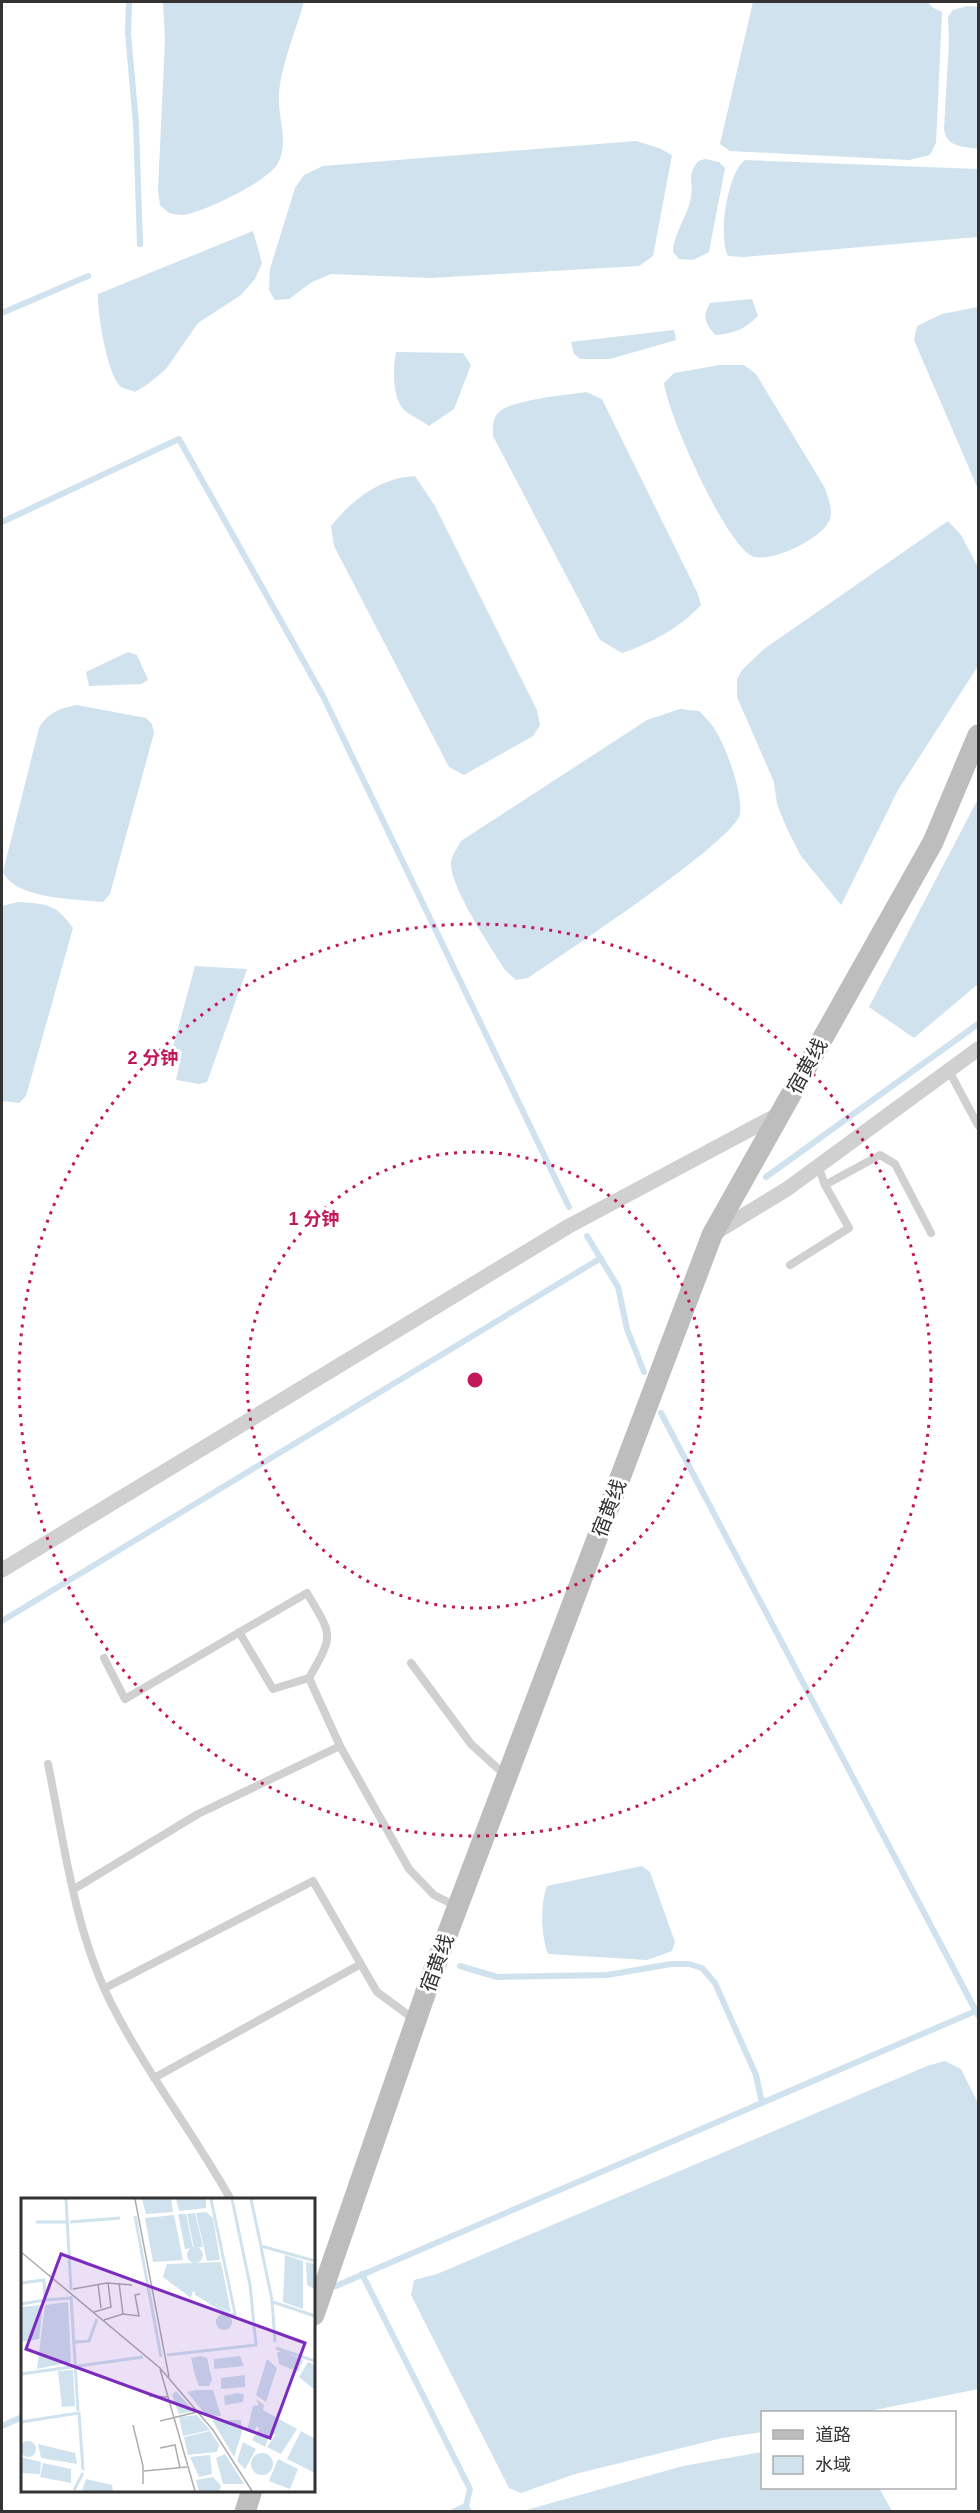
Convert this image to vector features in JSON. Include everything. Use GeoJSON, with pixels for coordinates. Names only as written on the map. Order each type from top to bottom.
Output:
{"type":"FeatureCollection","features":[{"type":"Feature","properties":{"kind":"main road","name":"宿黄线"},"geometry":{"type":"LineString","coordinates":[[315,2312],[458,1906],[712,1235],[933,842],[978,739]]}},
{"type":"Feature","properties":{"kind":"main road"},"geometry":{"type":"LineString","coordinates":[[245,2511],[251,2492]]}},
{"type":"Feature","properties":{"kind":"street"},"geometry":{"type":"LineString","coordinates":[[712,1235],[818,1166],[978,1049]]}},
{"type":"Feature","properties":{"kind":"street"},"geometry":{"type":"LineString","coordinates":[[2,1570],[569,1226],[781,1113]]}},
{"type":"Feature","properties":{"kind":"lane"},"geometry":{"type":"LineString","coordinates":[[949,1071],[978,1125]]}},
{"type":"Feature","properties":{"kind":"lane"},"geometry":{"type":"LineString","coordinates":[[825,1185],[880,1155],[895,1164],[931,1233]]}},
{"type":"Feature","properties":{"kind":"lane"},"geometry":{"type":"LineString","coordinates":[[790,1265],[849,1228],[825,1185],[818,1166]]}},
{"type":"Feature","properties":{"kind":"lane"},"geometry":{"type":"LineString","coordinates":[[104,1658],[125,1699],[239,1632],[307,1593],[328,1630],[325,1650],[309,1678],[273,1689],[239,1632]]}},
{"type":"Feature","properties":{"kind":"lane"},"geometry":{"type":"LineString","coordinates":[[411,1663],[471,1744],[507,1777]]}},
{"type":"Feature","properties":{"kind":"lane"},"geometry":{"type":"LineString","coordinates":[[309,1678],[340,1746],[409,1869],[434,1895],[458,1906]]}},
{"type":"Feature","properties":{"kind":"lane"},"geometry":{"type":"LineString","coordinates":[[74,1889],[198,1814],[340,1746]]}},
{"type":"Feature","properties":{"kind":"lane"},"geometry":{"type":"LineString","coordinates":[[48,1764],[82,1926],[105,1988],[138,2054],[230,2198]]}},
{"type":"Feature","properties":{"kind":"lane"},"geometry":{"type":"LineString","coordinates":[[105,1988],[313,1881],[377,1992],[416,2021]]}},
{"type":"Feature","properties":{"kind":"lane"},"geometry":{"type":"LineString","coordinates":[[154,2078],[361,1964]]}},
{"type":"Feature","properties":{"kind":"water"},"geometry":{"type":"Polygon","coordinates":[[[163,2],[304,2],[281,79],[279,104],[283,149],[278,163],[249,187],[205,209],[183,215],[169,213],[160,205],[158,190],[165,40],[163,2]]]}},
{"type":"Feature","properties":{"kind":"water"},"geometry":{"type":"Polygon","coordinates":[[[753,2],[928,2],[942,12],[936,143],[930,155],[909,160],[730,151],[720,144],[753,2]]]}},
{"type":"Feature","properties":{"kind":"water"},"geometry":{"type":"Polygon","coordinates":[[[967,6],[978,7],[978,149],[952,143],[948,140],[944,129],[949,42],[948,17],[953,10],[967,6]]]}},
{"type":"Feature","properties":{"kind":"water"},"geometry":{"type":"Polygon","coordinates":[[[636,141],[659,148],[672,155],[653,256],[639,266],[430,278],[331,274],[312,282],[289,299],[275,300],[269,290],[270,269],[295,188],[304,175],[323,166],[636,141]]]}},
{"type":"Feature","properties":{"kind":"water"},"geometry":{"type":"Polygon","coordinates":[[[705,159],[719,162],[725,168],[709,252],[693,260],[679,259],[673,252],[674,245],[692,192],[692,171],[698,161],[705,159]]]}},
{"type":"Feature","properties":{"kind":"water"},"geometry":{"type":"Polygon","coordinates":[[[745,160],[978,169],[978,237],[743,257],[728,256],[724,235],[726,206],[733,178],[745,160]]]}},
{"type":"Feature","properties":{"kind":"water"},"geometry":{"type":"Polygon","coordinates":[[[253,231],[262,263],[255,279],[241,295],[198,323],[166,369],[148,384],[135,392],[121,387],[111,370],[107,357],[99,314],[98,294],[253,231]]]}},
{"type":"Feature","properties":{"kind":"water"},"geometry":{"type":"Polygon","coordinates":[[[752,299],[758,316],[753,321],[738,330],[715,335],[706,320],[706,312],[710,303],[752,299]]]}},
{"type":"Feature","properties":{"kind":"water"},"geometry":{"type":"Polygon","coordinates":[[[978,307],[978,489],[914,340],[917,326],[942,314],[978,307]]]}},
{"type":"Feature","properties":{"kind":"water"},"geometry":{"type":"Polygon","coordinates":[[[674,330],[676,340],[610,359],[580,359],[574,354],[571,342],[674,330]]]}},
{"type":"Feature","properties":{"kind":"water"},"geometry":{"type":"Polygon","coordinates":[[[396,352],[463,353],[471,365],[454,409],[429,426],[404,410],[395,390],[396,352]]]}},
{"type":"Feature","properties":{"kind":"water"},"geometry":{"type":"Polygon","coordinates":[[[720,365],[744,365],[756,374],[825,488],[831,511],[826,526],[796,548],[783,553],[771,556],[752,556],[727,528],[699,477],[668,399],[664,383],[674,373],[720,365]]]}},
{"type":"Feature","properties":{"kind":"water"},"geometry":{"type":"Polygon","coordinates":[[[586,392],[602,399],[697,592],[701,605],[684,621],[664,634],[622,653],[600,640],[493,436],[493,424],[498,413],[504,408],[526,401],[586,392]]]}},
{"type":"Feature","properties":{"kind":"water"},"geometry":{"type":"Polygon","coordinates":[[[415,476],[435,506],[537,710],[540,725],[533,736],[464,775],[449,767],[334,546],[331,526],[348,507],[379,486],[390,481],[415,476]]]}},
{"type":"Feature","properties":{"kind":"water"},"geometry":{"type":"Polygon","coordinates":[[[948,521],[961,535],[978,567],[978,666],[898,790],[841,905],[801,856],[787,829],[777,804],[774,782],[737,697],[737,679],[742,670],[764,649],[948,521]]]}},
{"type":"Feature","properties":{"kind":"water"},"geometry":{"type":"Polygon","coordinates":[[[128,652],[137,655],[148,680],[141,684],[89,686],[86,672],[128,652]]]}},
{"type":"Feature","properties":{"kind":"water"},"geometry":{"type":"Polygon","coordinates":[[[77,705],[146,718],[152,724],[154,733],[110,894],[103,902],[33,893],[10,881],[3,872],[39,728],[46,718],[55,712],[77,705]]]}},
{"type":"Feature","properties":{"kind":"water"},"geometry":{"type":"Polygon","coordinates":[[[680,709],[699,711],[719,736],[736,782],[740,814],[731,828],[709,848],[644,898],[528,978],[516,980],[506,971],[491,948],[457,886],[451,862],[461,841],[647,720],[680,709]]]}},
{"type":"Feature","properties":{"kind":"water"},"geometry":{"type":"Polygon","coordinates":[[[978,799],[978,984],[914,1038],[869,1007],[978,799]]]}},
{"type":"Feature","properties":{"kind":"water"},"geometry":{"type":"Polygon","coordinates":[[[18,902],[50,906],[61,914],[73,928],[26,1096],[19,1103],[2,1101],[2,906],[18,902]]]}},
{"type":"Feature","properties":{"kind":"water"},"geometry":{"type":"Polygon","coordinates":[[[195,966],[247,969],[207,1082],[199,1084],[176,1080],[182,1052],[173,1047],[195,966]]]}},
{"type":"Feature","properties":{"kind":"water"},"geometry":{"type":"Polygon","coordinates":[[[642,1866],[650,1872],[675,1942],[672,1951],[647,1960],[548,1954],[542,1920],[547,1886],[642,1866]]]}},
{"type":"Feature","properties":{"kind":"water"},"geometry":{"type":"Polygon","coordinates":[[[945,2061],[961,2069],[978,2103],[978,2389],[870,2411],[761,2411],[761,2432],[722,2438],[575,2474],[521,2493],[509,2488],[411,2295],[414,2280],[437,2274],[927,2066],[945,2061]]]}},
{"type":"Feature","properties":{"kind":"water"},"geometry":{"type":"Polygon","coordinates":[[[761,2452],[761,2489],[880,2489],[892,2511],[523,2511],[683,2466],[761,2452]]]}},
{"type":"Feature","properties":{"kind":"waterway"},"geometry":{"type":"LineString","coordinates":[[129,2],[128,33],[136,124],[140,244]]}},
{"type":"Feature","properties":{"kind":"waterway"},"geometry":{"type":"LineString","coordinates":[[2,313],[88,276]]}},
{"type":"Feature","properties":{"kind":"waterway"},"geometry":{"type":"LineString","coordinates":[[2,522],[179,439],[323,696],[569,1207]]}},
{"type":"Feature","properties":{"kind":"waterway"},"geometry":{"type":"LineString","coordinates":[[766,1177],[978,1024]]}},
{"type":"Feature","properties":{"kind":"waterway"},"geometry":{"type":"LineString","coordinates":[[587,1236],[618,1287],[627,1329],[644,1372]]}},
{"type":"Feature","properties":{"kind":"waterway"},"geometry":{"type":"LineString","coordinates":[[2,1621],[601,1258]]}},
{"type":"Feature","properties":{"kind":"waterway"},"geometry":{"type":"LineString","coordinates":[[661,1413],[978,2015]]}},
{"type":"Feature","properties":{"kind":"waterway"},"geometry":{"type":"LineString","coordinates":[[460,1966],[497,1977],[607,1975],[671,1964],[689,1964],[702,1968],[715,1983],[756,2075],[762,2103]]}},
{"type":"Feature","properties":{"kind":"waterway"},"geometry":{"type":"LineString","coordinates":[[336,2286],[978,2010]]}},
{"type":"Feature","properties":{"kind":"waterway"},"geometry":{"type":"LineString","coordinates":[[362,2274],[470,2489],[466,2506]]}},
{"type":"Feature","properties":{"kind":"waterway"},"geometry":{"type":"LineString","coordinates":[[2,2426],[21,2417]]}},
{"type":"Feature","properties":{"kind":"waterway"},"geometry":{"type":"LineString","coordinates":[[453,2512],[466,2506],[469,2512]]}}]}
